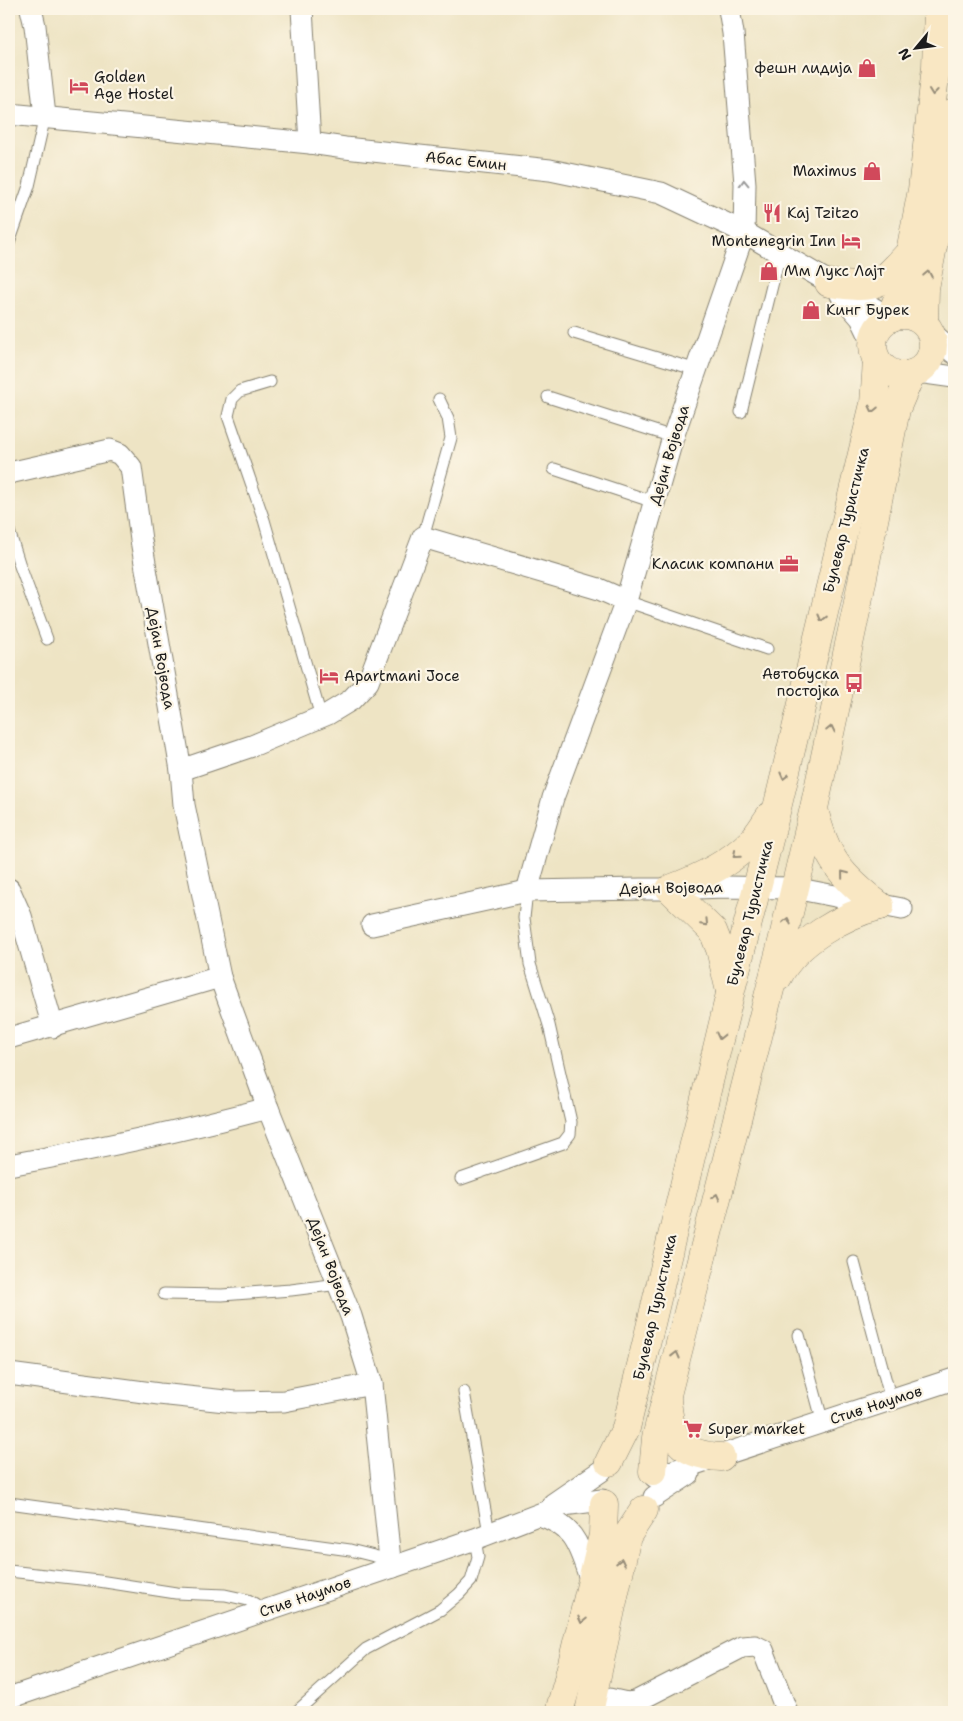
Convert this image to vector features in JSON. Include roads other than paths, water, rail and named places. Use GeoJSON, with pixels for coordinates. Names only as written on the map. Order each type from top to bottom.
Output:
{"type":"FeatureCollection","features":[{"type":"Feature","properties":{"kind":"main road"},"geometry":{"type":"LineString","coordinates":[[890,318],[904,284],[922,190],[936,67],[938,9]]}},
{"type":"Feature","properties":{"kind":"main road"},"geometry":{"type":"LineString","coordinates":[[927,327],[908,315],[890,318],[879,327],[875,352],[881,367],[895,374],[914,373],[929,361],[932,352],[933,341],[927,327],[925,288],[944,194],[954,112]]}},
{"type":"Feature","properties":{"kind":"main road"},"geometry":{"type":"LineString","coordinates":[[829,283],[871,286],[887,277],[910,252]]}},
{"type":"Feature","properties":{"kind":"main road","name":"Булевар Туристичка"},"geometry":{"type":"LineString","coordinates":[[605,1466],[626,1428],[730,994],[778,804],[874,404],[875,352]]}},
{"type":"Feature","properties":{"kind":"main road","name":"Булевар Туристичка"},"geometry":{"type":"LineString","coordinates":[[590,1703],[627,1536],[651,1488],[656,1438],[666,1394],[814,808],[857,607],[896,409],[914,373]]}},
{"type":"Feature","properties":{"kind":"main road"},"geometry":{"type":"LineString","coordinates":[[730,994],[720,949],[713,932],[670,890],[712,871],[732,859],[753,840],[778,804]]}},
{"type":"Feature","properties":{"kind":"main road"},"geometry":{"type":"LineString","coordinates":[[814,808],[819,829],[834,862],[858,889],[891,907]]}},
{"type":"Feature","properties":{"kind":"main road"},"geometry":{"type":"LineString","coordinates":[[766,1001],[785,964],[803,945],[863,910],[891,907]]}},
{"type":"Feature","properties":{"kind":"main road"},"geometry":{"type":"LineString","coordinates":[[666,1394],[672,1430],[681,1444],[690,1451],[704,1456],[721,1456]]}},
{"type":"Feature","properties":{"kind":"main road"},"geometry":{"type":"LineString","coordinates":[[630,1456],[647,1461],[651,1488],[632,1514],[623,1514],[608,1509],[598,1491],[598,1482],[605,1466],[619,1457],[630,1456]]}},
{"type":"Feature","properties":{"kind":"main road"},"geometry":{"type":"LineString","coordinates":[[559,1712],[602,1536],[603,1502]]}},
{"type":"Feature","properties":{"kind":"street"},"geometry":{"type":"LineString","coordinates":[[32,9],[36,26],[45,116]]}},
{"type":"Feature","properties":{"kind":"street"},"geometry":{"type":"LineString","coordinates":[[302,9],[310,143]]}},
{"type":"Feature","properties":{"kind":"street","name":"Дејан Војвода"},"geometry":{"type":"LineString","coordinates":[[528,891],[553,798],[626,601],[673,437],[744,232],[744,184],[733,33],[729,9]]}},
{"type":"Feature","properties":{"kind":"street","name":"Абас Емин"},"geometry":{"type":"LineString","coordinates":[[9,114],[310,143],[550,170],[661,193],[744,232],[890,318]]}},
{"type":"Feature","properties":{"kind":"street"},"geometry":{"type":"LineString","coordinates":[[829,283],[848,301],[860,318],[875,352]]}},
{"type":"Feature","properties":{"kind":"street"},"geometry":{"type":"LineString","coordinates":[[927,327],[954,353]]}},
{"type":"Feature","properties":{"kind":"street"},"geometry":{"type":"LineString","coordinates":[[914,373],[954,377]]}},
{"type":"Feature","properties":{"kind":"street","name":"Дејан Војвода"},"geometry":{"type":"LineString","coordinates":[[9,473],[110,450],[120,454],[131,467],[141,540],[181,770],[184,805],[220,977],[268,1108],[339,1284],[363,1350],[372,1384],[392,1564]]}},
{"type":"Feature","properties":{"kind":"street"},"geometry":{"type":"LineString","coordinates":[[181,770],[252,746],[321,717],[350,700],[368,682],[423,537],[598,589],[626,601]]}},
{"type":"Feature","properties":{"kind":"street","name":"Дејан Војвода"},"geometry":{"type":"LineString","coordinates":[[372,925],[528,891],[641,888],[670,890],[724,887],[794,888],[891,907]]}},
{"type":"Feature","properties":{"kind":"street"},"geometry":{"type":"LineString","coordinates":[[9,889],[21,916],[53,1027]]}},
{"type":"Feature","properties":{"kind":"street"},"geometry":{"type":"LineString","coordinates":[[9,1038],[53,1027],[220,977]]}},
{"type":"Feature","properties":{"kind":"street"},"geometry":{"type":"LineString","coordinates":[[9,1165],[110,1146],[268,1108]]}},
{"type":"Feature","properties":{"kind":"street"},"geometry":{"type":"LineString","coordinates":[[9,1374],[235,1402],[284,1401],[372,1384]]}},
{"type":"Feature","properties":{"kind":"street","name":"Стив Наумов"},"geometry":{"type":"LineString","coordinates":[[651,1488],[721,1456],[954,1379]]}},
{"type":"Feature","properties":{"kind":"street"},"geometry":{"type":"LineString","coordinates":[[539,1515],[605,1466]]}},
{"type":"Feature","properties":{"kind":"street","name":"Стив Наумов"},"geometry":{"type":"LineString","coordinates":[[9,1698],[261,1612],[392,1564],[482,1536],[563,1505],[603,1502]]}},
{"type":"Feature","properties":{"kind":"street"},"geometry":{"type":"LineString","coordinates":[[539,1515],[551,1518],[563,1525],[574,1539],[591,1582]]}},
{"type":"Feature","properties":{"kind":"street"},"geometry":{"type":"LineString","coordinates":[[590,1703],[636,1702],[742,1647],[754,1646],[763,1650],[787,1712]]}},
{"type":"Feature","properties":{"kind":"lane"},"geometry":{"type":"LineString","coordinates":[[9,243],[30,186],[45,116]]}},
{"type":"Feature","properties":{"kind":"lane"},"geometry":{"type":"LineString","coordinates":[[741,412],[780,253]]}},
{"type":"Feature","properties":{"kind":"lane"},"geometry":{"type":"LineString","coordinates":[[574,333],[697,370]]}},
{"type":"Feature","properties":{"kind":"lane"},"geometry":{"type":"LineString","coordinates":[[270,382],[240,391],[232,399],[228,416],[264,520],[321,717]]}},
{"type":"Feature","properties":{"kind":"lane"},"geometry":{"type":"LineString","coordinates":[[548,397],[673,437]]}},
{"type":"Feature","properties":{"kind":"lane"},"geometry":{"type":"LineString","coordinates":[[423,537],[451,438],[448,418],[439,398]]}},
{"type":"Feature","properties":{"kind":"lane"},"geometry":{"type":"LineString","coordinates":[[554,469],[654,502]]}},
{"type":"Feature","properties":{"kind":"lane"},"geometry":{"type":"LineString","coordinates":[[9,531],[47,639]]}},
{"type":"Feature","properties":{"kind":"lane"},"geometry":{"type":"LineString","coordinates":[[626,601],[767,649]]}},
{"type":"Feature","properties":{"kind":"lane","name":"Дејан Војвода"},"geometry":{"type":"LineString","coordinates":[[461,1179],[562,1143],[570,1134],[572,1122],[549,1025],[530,964],[524,918],[528,891]]}},
{"type":"Feature","properties":{"kind":"lane"},"geometry":{"type":"LineString","coordinates":[[854,1262],[891,1400]]}},
{"type":"Feature","properties":{"kind":"lane"},"geometry":{"type":"LineString","coordinates":[[164,1294],[222,1295],[339,1284]]}},
{"type":"Feature","properties":{"kind":"lane"},"geometry":{"type":"LineString","coordinates":[[799,1334],[823,1423]]}},
{"type":"Feature","properties":{"kind":"lane"},"geometry":{"type":"LineString","coordinates":[[296,1712],[366,1649],[440,1610],[459,1594],[471,1580],[482,1536],[464,1392]]}},
{"type":"Feature","properties":{"kind":"lane","name":"Стив Наумов"},"geometry":{"type":"LineString","coordinates":[[9,1503],[350,1550],[392,1564]]}},
{"type":"Feature","properties":{"kind":"lane"},"geometry":{"type":"LineString","coordinates":[[9,1571],[99,1581],[176,1593],[225,1595],[248,1600],[255,1604],[261,1612]]}},
{"type":"Feature","properties":{"kind":"place","name":"фешн лидија"},"geometry":{"type":"Point","coordinates":[867,68]}},
{"type":"Feature","properties":{"kind":"place","name":"Golden Age Hostel"},"geometry":{"type":"Point","coordinates":[79,86]}},
{"type":"Feature","properties":{"kind":"place","name":"Maximus"},"geometry":{"type":"Point","coordinates":[872,171]}},
{"type":"Feature","properties":{"kind":"place","name":"Kaj Tzitzo"},"geometry":{"type":"Point","coordinates":[772,213]}},
{"type":"Feature","properties":{"kind":"place","name":"Montenegrin Inn"},"geometry":{"type":"Point","coordinates":[851,241]}},
{"type":"Feature","properties":{"kind":"place","name":"Мм Лукс Лајт"},"geometry":{"type":"Point","coordinates":[769,271]}},
{"type":"Feature","properties":{"kind":"place","name":"Кинг Бурек"},"geometry":{"type":"Point","coordinates":[811,310]}},
{"type":"Feature","properties":{"kind":"place","name":"Класик компани"},"geometry":{"type":"Point","coordinates":[789,564]}},
{"type":"Feature","properties":{"kind":"place","name":"Apartmani Joce"},"geometry":{"type":"Point","coordinates":[329,676]}},
{"type":"Feature","properties":{"kind":"place","name":"Автобуска постојка"},"geometry":{"type":"Point","coordinates":[854,683]}},
{"type":"Feature","properties":{"kind":"place","name":"Super market"},"geometry":{"type":"Point","coordinates":[693,1429]}}]}
